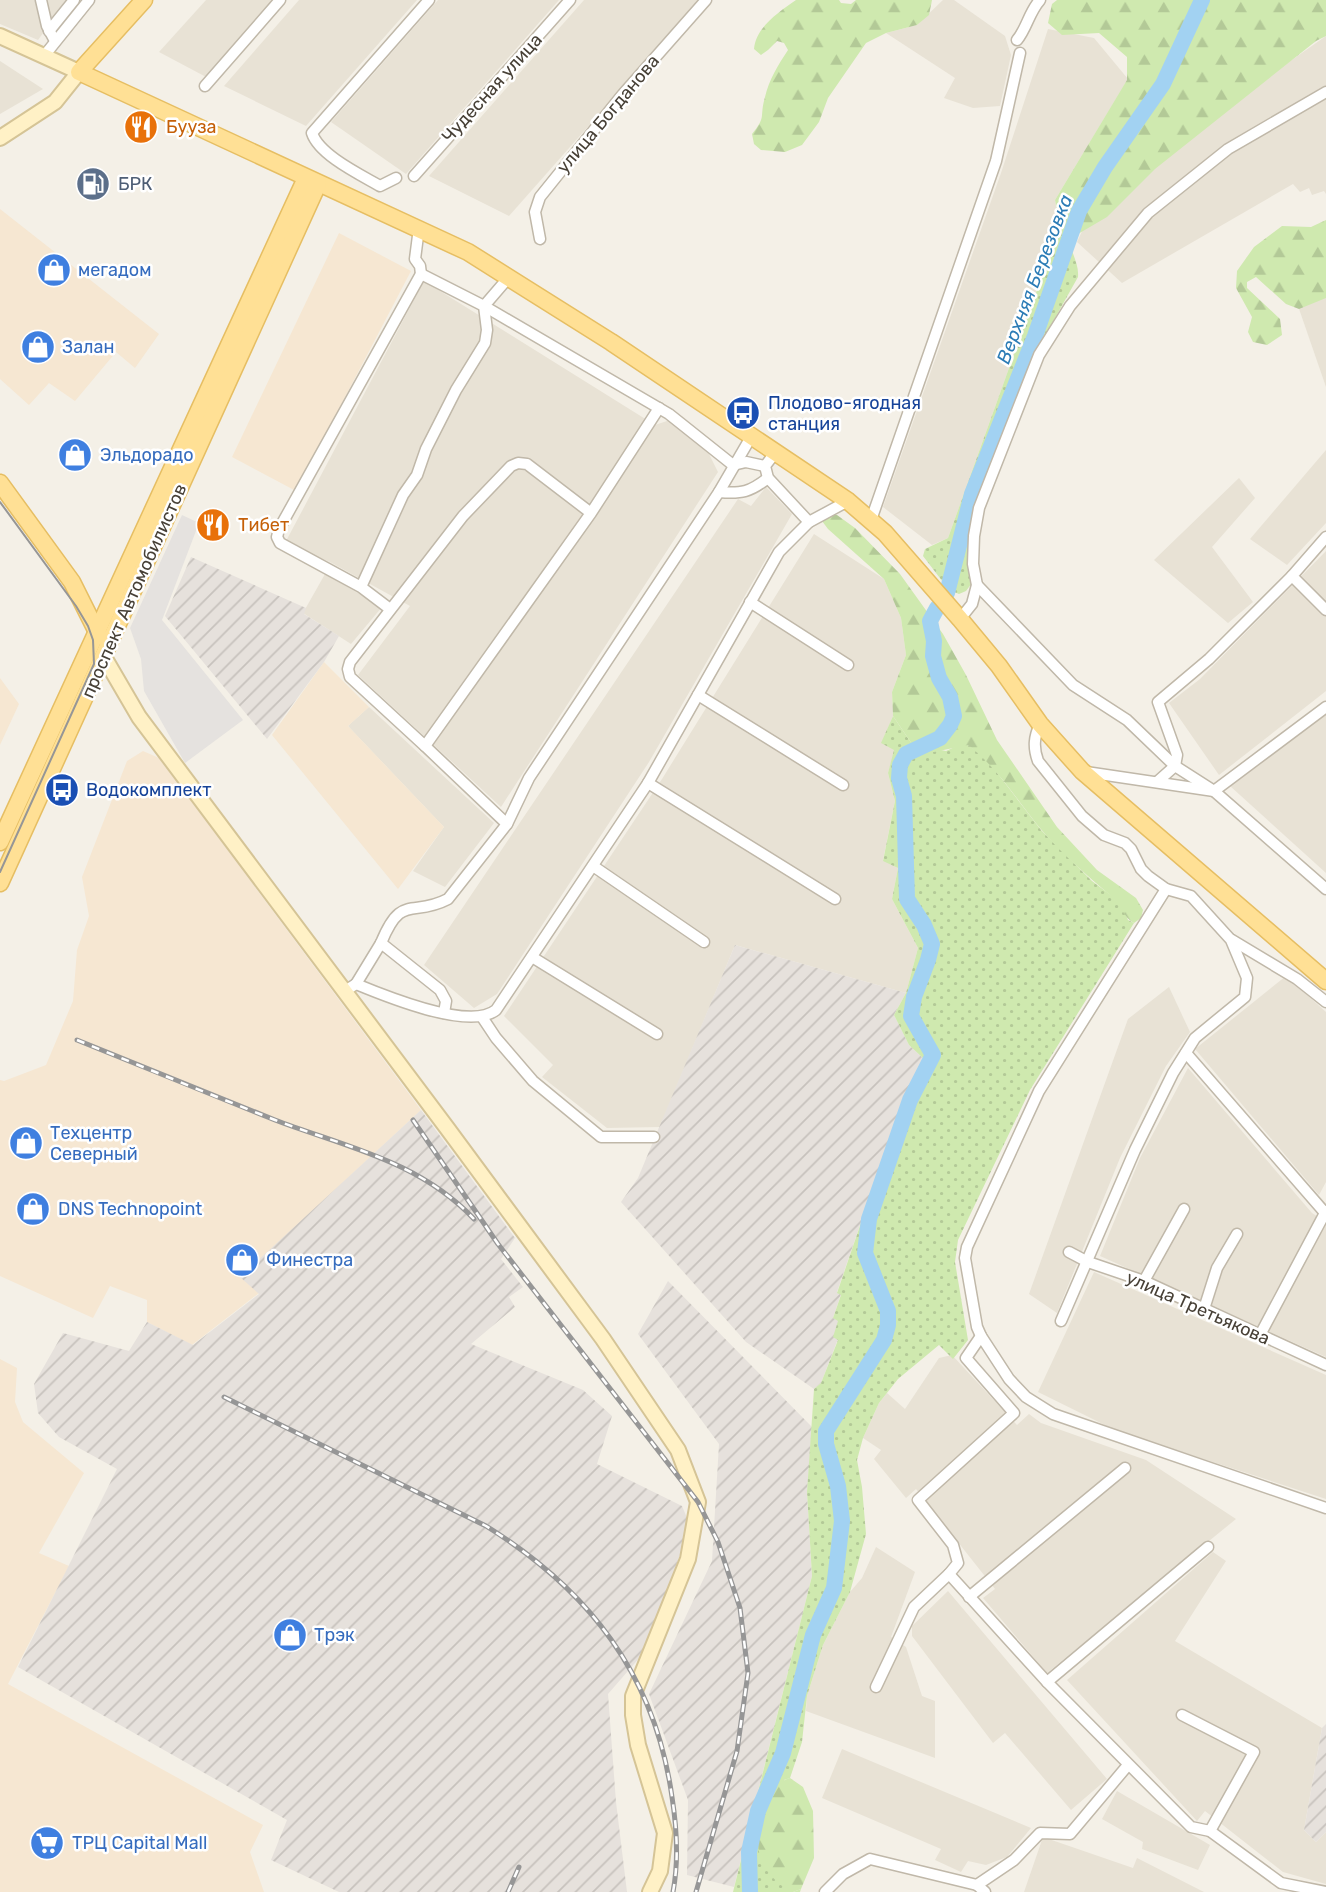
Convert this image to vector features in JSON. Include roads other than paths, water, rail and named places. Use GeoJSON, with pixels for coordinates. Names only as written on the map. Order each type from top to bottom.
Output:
{"type":"FeatureCollection","features":[{"type":"Feature","properties":{"kind":"main road"},"geometry":{"type":"LineString","coordinates":[[144,0],[79,72],[468,252],[611,342],[751,437],[770,460],[848,500],[871,520],[960,619],[999,666],[1040,724],[1082,771],[1326,981]]}},
{"type":"Feature","properties":{"kind":"main road","name":"проспект Автомобилистов"},"geometry":{"type":"LineString","coordinates":[[0,842],[312,181]]}},
{"type":"Feature","properties":{"kind":"main road","name":"проспект Автомобилистов"},"geometry":{"type":"LineString","coordinates":[[0,883],[104,657],[312,181]]}},
{"type":"Feature","properties":{"kind":"main road"},"geometry":{"type":"LineString","coordinates":[[0,483],[72,582],[98,631],[104,657]]}},
{"type":"Feature","properties":{"kind":"street"},"geometry":{"type":"LineString","coordinates":[[41,0],[49,31],[55,41]]}},
{"type":"Feature","properties":{"kind":"street"},"geometry":{"type":"LineString","coordinates":[[49,31],[74,0]]}},
{"type":"Feature","properties":{"kind":"street"},"geometry":{"type":"LineString","coordinates":[[44,56],[89,0]]}},
{"type":"Feature","properties":{"kind":"street"},"geometry":{"type":"LineString","coordinates":[[205,86],[280,0]]}},
{"type":"Feature","properties":{"kind":"street"},"geometry":{"type":"LineString","coordinates":[[396,178],[380,186],[333,158],[314,140],[312,134],[429,0]]}},
{"type":"Feature","properties":{"kind":"street","name":"Чудесная улица"},"geometry":{"type":"LineString","coordinates":[[414,176],[570,0]]}},
{"type":"Feature","properties":{"kind":"street","name":"улица Богданова"},"geometry":{"type":"LineString","coordinates":[[540,239],[535,212],[540,197],[623,94],[706,0]]}},
{"type":"Feature","properties":{"kind":"street"},"geometry":{"type":"LineString","coordinates":[[1017,40],[1032,9],[1040,0]]}},
{"type":"Feature","properties":{"kind":"street"},"geometry":{"type":"LineString","coordinates":[[0,36],[79,72],[55,102],[0,138]]}},
{"type":"Feature","properties":{"kind":"street"},"geometry":{"type":"LineString","coordinates":[[871,520],[996,161],[1020,53]]}},
{"type":"Feature","properties":{"kind":"street"},"geometry":{"type":"LineString","coordinates":[[960,619],[972,604],[977,585],[973,564],[979,509],[1039,355],[1070,306],[1148,213],[1228,149],[1325,95]]}},
{"type":"Feature","properties":{"kind":"street"},"geometry":{"type":"LineString","coordinates":[[390,609],[360,587],[280,543],[277,537],[421,274],[420,265],[415,259],[419,228]]}},
{"type":"Feature","properties":{"kind":"street"},"geometry":{"type":"LineString","coordinates":[[421,274],[484,306],[659,408],[733,465]]}},
{"type":"Feature","properties":{"kind":"street"},"geometry":{"type":"LineString","coordinates":[[360,587],[403,495],[417,475],[432,437],[456,390],[485,343],[487,330],[484,306],[509,277]]}},
{"type":"Feature","properties":{"kind":"street"},"geometry":{"type":"LineString","coordinates":[[425,746],[591,513],[659,408]]}},
{"type":"Feature","properties":{"kind":"street"},"geometry":{"type":"LineString","coordinates":[[351,987],[381,943],[390,923],[403,909],[447,899],[507,824],[529,778],[719,492],[751,437]]}},
{"type":"Feature","properties":{"kind":"street"},"geometry":{"type":"LineString","coordinates":[[719,492],[752,491],[768,478],[770,460],[733,465]]}},
{"type":"Feature","properties":{"kind":"street"},"geometry":{"type":"LineString","coordinates":[[507,824],[350,677],[348,669],[350,662],[463,516],[511,466],[518,463],[527,464],[591,513]]}},
{"type":"Feature","properties":{"kind":"street"},"geometry":{"type":"LineString","coordinates":[[768,478],[809,522]]}},
{"type":"Feature","properties":{"kind":"street"},"geometry":{"type":"LineString","coordinates":[[351,987],[444,1013],[482,1017],[496,1010],[648,783],[779,552],[809,522],[848,500]]}},
{"type":"Feature","properties":{"kind":"street"},"geometry":{"type":"LineString","coordinates":[[1157,782],[1175,766],[1177,755],[1158,702],[1209,659],[1292,576],[1326,537]]}},
{"type":"Feature","properties":{"kind":"street"},"geometry":{"type":"LineString","coordinates":[[1292,576],[1326,610]]}},
{"type":"Feature","properties":{"kind":"street"},"geometry":{"type":"LineString","coordinates":[[977,585],[1073,685],[1127,720],[1175,766],[1214,790],[1326,889]]}},
{"type":"Feature","properties":{"kind":"street"},"geometry":{"type":"LineString","coordinates":[[750,602],[848,665]]}},
{"type":"Feature","properties":{"kind":"street"},"geometry":{"type":"LineString","coordinates":[[104,657],[139,717],[351,987],[603,1339],[678,1450],[698,1502],[688,1559],[633,1696],[638,1745],[664,1833],[660,1871],[650,1892]]}},
{"type":"Feature","properties":{"kind":"street"},"geometry":{"type":"LineString","coordinates":[[698,695],[843,785]]}},
{"type":"Feature","properties":{"kind":"street"},"geometry":{"type":"LineString","coordinates":[[1082,771],[1214,790],[1326,707]]}},
{"type":"Feature","properties":{"kind":"street"},"geometry":{"type":"LineString","coordinates":[[1040,724],[1034,736],[1038,761],[1082,816],[1104,835],[1125,843],[1141,869],[1166,889],[1191,896],[1231,940],[1297,979],[1326,1002]]}},
{"type":"Feature","properties":{"kind":"street"},"geometry":{"type":"LineString","coordinates":[[648,783],[835,899]]}},
{"type":"Feature","properties":{"kind":"street"},"geometry":{"type":"LineString","coordinates":[[593,866],[704,942]]}},
{"type":"Feature","properties":{"kind":"street"},"geometry":{"type":"LineString","coordinates":[[1166,889],[1039,1091],[967,1247],[965,1258],[977,1327],[1009,1379],[1026,1397],[1053,1414],[1326,1508]]}},
{"type":"Feature","properties":{"kind":"street"},"geometry":{"type":"LineString","coordinates":[[1061,1321],[1135,1150],[1173,1073],[1195,1038],[1245,997],[1247,978],[1231,940]]}},
{"type":"Feature","properties":{"kind":"street"},"geometry":{"type":"LineString","coordinates":[[381,943],[440,990],[446,1001],[444,1013]]}},
{"type":"Feature","properties":{"kind":"street"},"geometry":{"type":"LineString","coordinates":[[532,957],[657,1034]]}},
{"type":"Feature","properties":{"kind":"street"},"geometry":{"type":"LineString","coordinates":[[482,1017],[496,1038],[533,1081],[601,1137],[654,1137]]}},
{"type":"Feature","properties":{"kind":"street"},"geometry":{"type":"LineString","coordinates":[[1186,1053],[1326,1213],[1260,1335]]}},
{"type":"Feature","properties":{"kind":"street"},"geometry":{"type":"LineString","coordinates":[[1144,1281],[1184,1209]]}},
{"type":"Feature","properties":{"kind":"street"},"geometry":{"type":"LineString","coordinates":[[1204,1309],[1217,1268],[1237,1234]]}},
{"type":"Feature","properties":{"kind":"street","name":"улица Третьякова"},"geometry":{"type":"LineString","coordinates":[[1069,1252],[1088,1262],[1144,1281],[1326,1365]]}},
{"type":"Feature","properties":{"kind":"street"},"geometry":{"type":"LineString","coordinates":[[876,1687],[914,1606],[958,1563],[953,1545],[918,1500],[1014,1413],[966,1358],[981,1336]]}},
{"type":"Feature","properties":{"kind":"street"},"geometry":{"type":"LineString","coordinates":[[969,1597],[1125,1468]]}},
{"type":"Feature","properties":{"kind":"street"},"geometry":{"type":"LineString","coordinates":[[1047,1682],[1208,1547]]}},
{"type":"Feature","properties":{"kind":"street"},"geometry":{"type":"LineString","coordinates":[[949,1574],[1047,1682],[1191,1827],[1210,1830],[1281,1883],[1326,1892]]}},
{"type":"Feature","properties":{"kind":"street"},"geometry":{"type":"LineString","coordinates":[[1182,1715],[1254,1752],[1210,1830]]}},
{"type":"Feature","properties":{"kind":"street"},"geometry":{"type":"LineString","coordinates":[[825,1892],[843,1874],[870,1859],[981,1888],[1040,1833],[1070,1834],[1128,1765]]}},
{"type":"Feature","properties":{"kind":"waterway","name":"Верхняя Березовка"},"geometry":{"type":"LineString","coordinates":[[947,593],[972,494],[1035,336],[1079,211],[1105,167],[1163,84],[1202,0]]}},
{"type":"Feature","properties":{"kind":"waterway"},"geometry":{"type":"LineString","coordinates":[[750,1892],[749,1852],[758,1811],[783,1753],[813,1635],[834,1588],[842,1521],[838,1486],[826,1444],[826,1431],[884,1340],[888,1325],[888,1311],[865,1253],[869,1219],[910,1100],[933,1055],[911,1016],[914,997],[932,944],[924,925],[907,899],[904,796],[899,778],[900,765],[906,754],[940,738],[954,716],[950,697],[939,678],[933,656],[934,641],[930,621],[937,608]]}},
{"type":"Feature","properties":{"kind":"tram line"},"geometry":{"type":"LineString","coordinates":[[0,502],[88,626],[93,640],[94,664],[0,872]]}},
{"type":"Feature","properties":{"kind":"railway"},"geometry":{"type":"LineString","coordinates":[[77,1040],[275,1120],[406,1169],[453,1199],[474,1219]]}},
{"type":"Feature","properties":{"kind":"railway"},"geometry":{"type":"LineString","coordinates":[[413,1120],[498,1244],[698,1502],[718,1542],[740,1608],[748,1673],[737,1751],[696,1892]]}},
{"type":"Feature","properties":{"kind":"railway"},"geometry":{"type":"LineString","coordinates":[[224,1397],[486,1526],[556,1578],[586,1608],[633,1675],[650,1712],[663,1753],[676,1833],[677,1856],[673,1892]]}},
{"type":"Feature","properties":{"kind":"railway"},"geometry":{"type":"LineString","coordinates":[[508,1892],[519,1867]]}},
{"type":"Feature","properties":{"kind":"place","name":"Бууза"},"geometry":{"type":"Point","coordinates":[141,127]}},
{"type":"Feature","properties":{"kind":"place","name":"БРК"},"geometry":{"type":"Point","coordinates":[93,184]}},
{"type":"Feature","properties":{"kind":"place","name":"мегадом"},"geometry":{"type":"Point","coordinates":[54,270]}},
{"type":"Feature","properties":{"kind":"place","name":"Залан"},"geometry":{"type":"Point","coordinates":[38,347]}},
{"type":"Feature","properties":{"kind":"place","name":"Плодово-ягодная станция"},"geometry":{"type":"Point","coordinates":[743,413]}},
{"type":"Feature","properties":{"kind":"place","name":"Эльдорадо"},"geometry":{"type":"Point","coordinates":[75,455]}},
{"type":"Feature","properties":{"kind":"place","name":"Тибет"},"geometry":{"type":"Point","coordinates":[213,525]}},
{"type":"Feature","properties":{"kind":"place","name":"Водокомплект"},"geometry":{"type":"Point","coordinates":[62,790]}},
{"type":"Feature","properties":{"kind":"place","name":"Техцентр Северный"},"geometry":{"type":"Point","coordinates":[26,1143]}},
{"type":"Feature","properties":{"kind":"place","name":"DNS Technopoint"},"geometry":{"type":"Point","coordinates":[33,1209]}},
{"type":"Feature","properties":{"kind":"place","name":"Финестра"},"geometry":{"type":"Point","coordinates":[242,1260]}},
{"type":"Feature","properties":{"kind":"place","name":"Трэк"},"geometry":{"type":"Point","coordinates":[290,1635]}},
{"type":"Feature","properties":{"kind":"place","name":"ТРЦ Capital Mall"},"geometry":{"type":"Point","coordinates":[47,1843]}}]}
